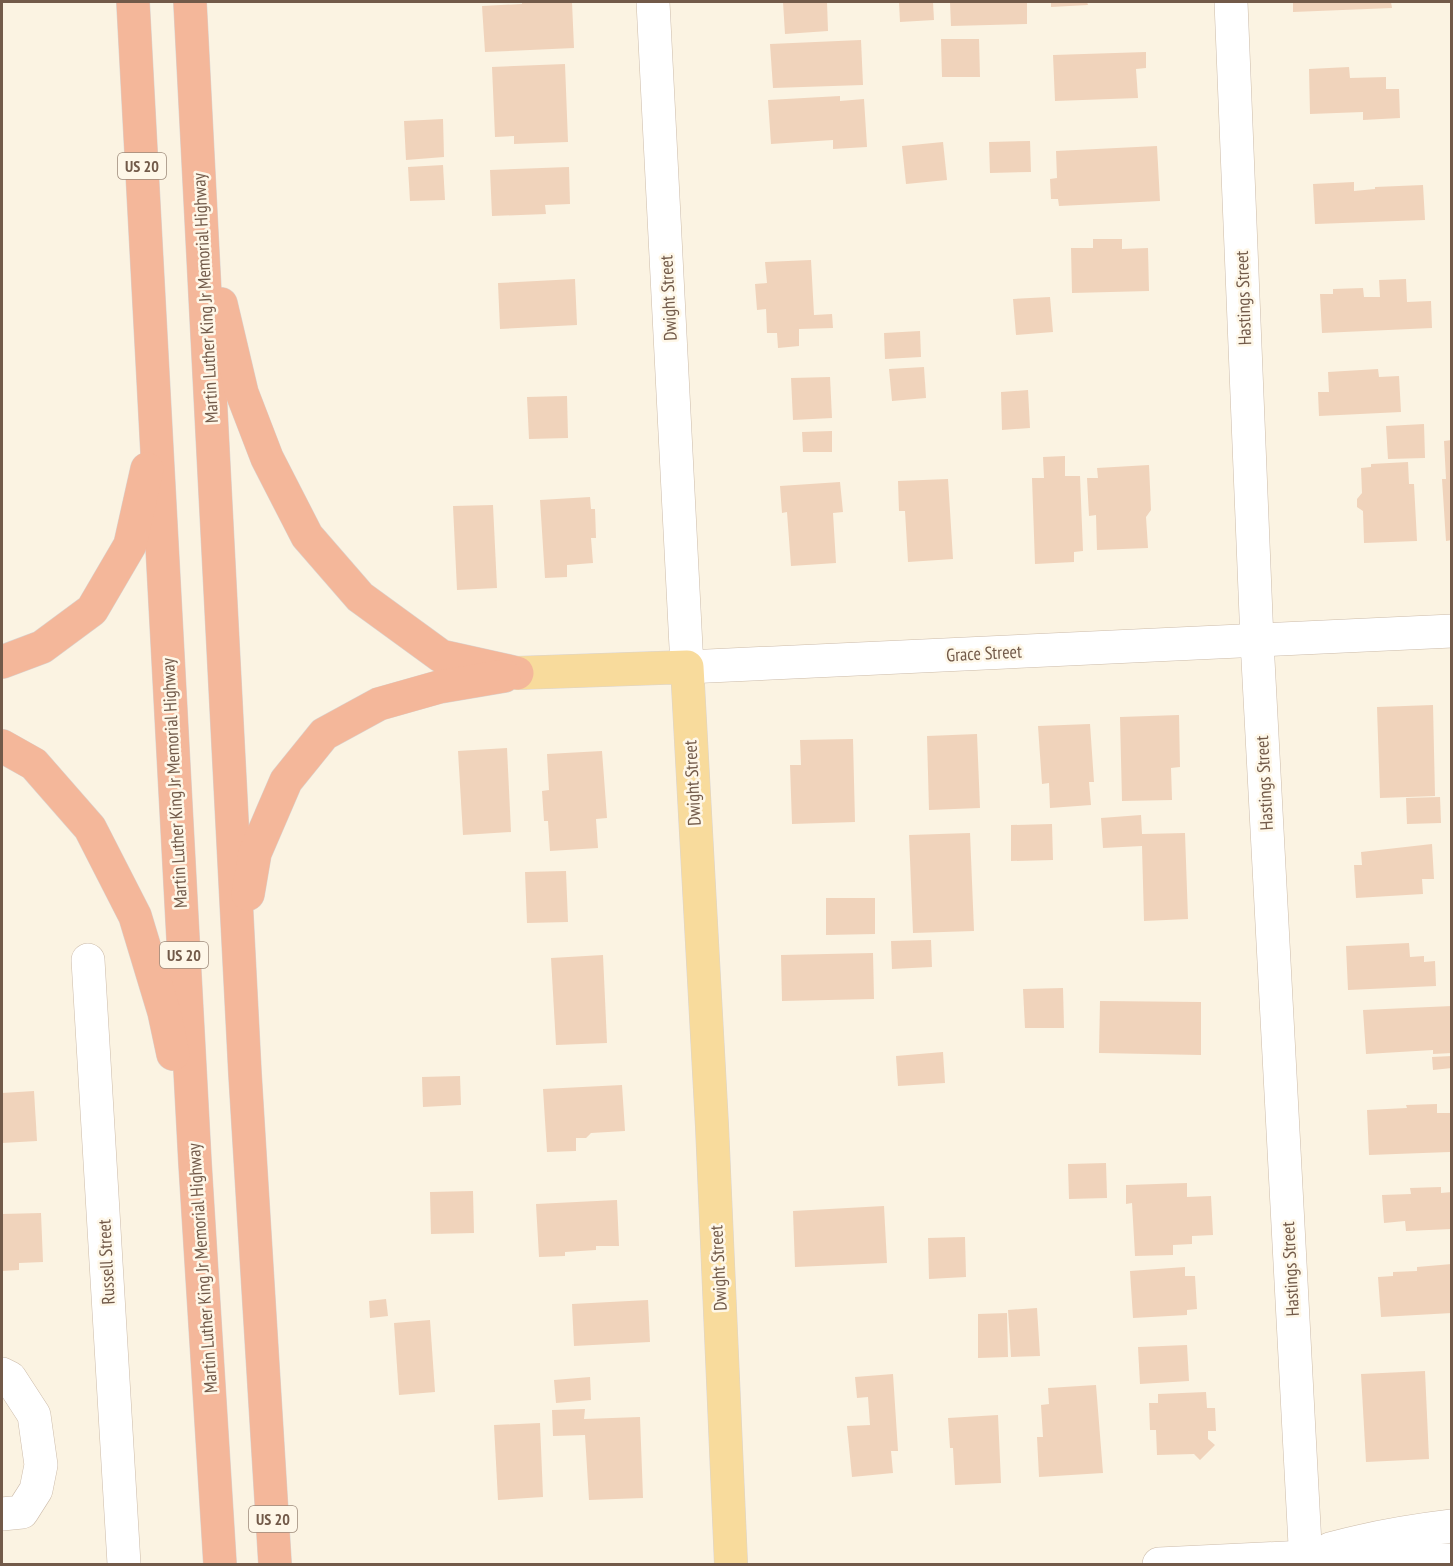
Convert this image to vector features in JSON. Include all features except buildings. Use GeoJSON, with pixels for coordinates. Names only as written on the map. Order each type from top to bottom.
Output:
{"type":"FeatureCollection","features":[{"type":"Feature","properties":{"kind":"highway","name":"Martin Luther King Jr Memorial Highway"},"geometry":{"type":"LineString","coordinates":[[133,2],[195,1163],[220,1564]]}},
{"type":"Feature","properties":{"kind":"highway","name":"Martin Luther King Jr Memorial Highway"},"geometry":{"type":"LineString","coordinates":[[190,2],[239,948],[275,1564]]}},
{"type":"Feature","properties":{"kind":"highway"},"geometry":{"type":"LineString","coordinates":[[201,214],[242,393],[267,458],[307,536],[360,597],[441,656],[517,674]]}},
{"type":"Feature","properties":{"kind":"highway"},"geometry":{"type":"LineString","coordinates":[[2,662],[42,647],[92,610],[130,545],[156,432]]}},
{"type":"Feature","properties":{"kind":"highway"},"geometry":{"type":"LineString","coordinates":[[239,948],[255,853],[286,781],[324,734],[379,704],[439,687],[517,674]]}},
{"type":"Feature","properties":{"kind":"highway"},"geometry":{"type":"LineString","coordinates":[[2,746],[34,764],[90,828],[135,916],[164,1012],[195,1163]]}},
{"type":"Feature","properties":{"kind":"main road","name":"Grace Street"},"geometry":{"type":"LineString","coordinates":[[517,674],[687,667]]}},
{"type":"Feature","properties":{"kind":"main road","name":"Dwight Street"},"geometry":{"type":"LineString","coordinates":[[687,667],[712,1138],[731,1564]]}},
{"type":"Feature","properties":{"kind":"street","name":"Dwight Street"},"geometry":{"type":"LineString","coordinates":[[653,2],[687,667]]}},
{"type":"Feature","properties":{"kind":"street","name":"Hastings Street"},"geometry":{"type":"LineString","coordinates":[[1231,2],[1257,641],[1305,1561]]}},
{"type":"Feature","properties":{"kind":"street","name":"Grace Street"},"geometry":{"type":"LineString","coordinates":[[687,667],[1452,631]]}},
{"type":"Feature","properties":{"kind":"street","name":"Russell Street"},"geometry":{"type":"LineString","coordinates":[[88,960],[124,1564]]}},
{"type":"Feature","properties":{"kind":"street"},"geometry":{"type":"LineString","coordinates":[[2,1374],[9,1378],[34,1415],[40,1465],[36,1490],[22,1512],[2,1514]]}},
{"type":"Feature","properties":{"kind":"street"},"geometry":{"type":"LineString","coordinates":[[1305,1561],[1364,1540],[1414,1530],[1452,1526]]}},
{"type":"Feature","properties":{"kind":"street"},"geometry":{"type":"LineString","coordinates":[[1159,1564],[1452,1560]]}}]}
